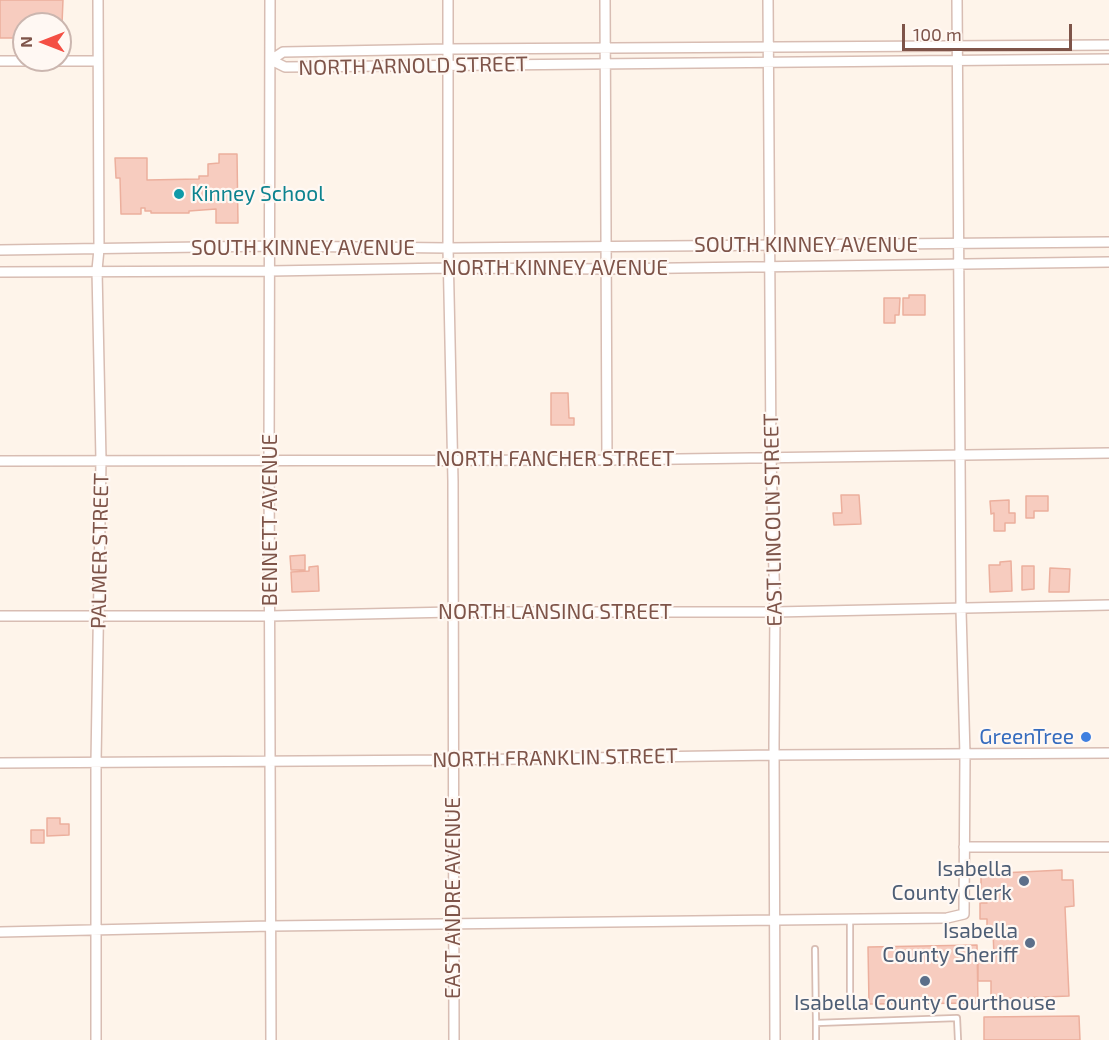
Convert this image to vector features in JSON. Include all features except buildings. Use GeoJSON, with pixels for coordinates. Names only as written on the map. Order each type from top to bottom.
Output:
{"type":"FeatureCollection","features":[{"type":"Feature","properties":{"kind":"street","name":"PALMER STREET"},"geometry":{"type":"LineString","coordinates":[[96,1040],[96,762],[101,460],[97,270],[99,249],[98,0]]}},
{"type":"Feature","properties":{"kind":"street","name":"BENNETT AVENUE"},"geometry":{"type":"LineString","coordinates":[[270,0],[271,1040]]}},
{"type":"Feature","properties":{"kind":"street","name":"EAST ANDRE AVENUE"},"geometry":{"type":"LineString","coordinates":[[448,0],[454,1040]]}},
{"type":"Feature","properties":{"kind":"street"},"geometry":{"type":"LineString","coordinates":[[605,0],[606,460]]}},
{"type":"Feature","properties":{"kind":"street","name":"EAST LINCOLN STREET"},"geometry":{"type":"LineString","coordinates":[[768,0],[771,456],[776,612],[775,1040]]}},
{"type":"Feature","properties":{"kind":"street"},"geometry":{"type":"LineString","coordinates":[[0,932],[271,926],[850,920],[947,918],[964,914],[957,0]]}},
{"type":"Feature","properties":{"kind":"street","name":"NORTH ARNOLD STREET"},"geometry":{"type":"LineString","coordinates":[[1109,45],[449,49],[283,52],[271,60],[285,67],[1109,59]]}},
{"type":"Feature","properties":{"kind":"street"},"geometry":{"type":"LineString","coordinates":[[0,61],[98,61]]}},
{"type":"Feature","properties":{"kind":"street","name":"SOUTH KINNEY AVENUE"},"geometry":{"type":"LineString","coordinates":[[0,250],[269,246],[448,248],[1109,242]]}},
{"type":"Feature","properties":{"kind":"street","name":"NORTH KINNEY AVENUE"},"geometry":{"type":"LineString","coordinates":[[0,272],[607,269],[1109,262]]}},
{"type":"Feature","properties":{"kind":"street","name":"NORTH FANCHER STREET"},"geometry":{"type":"LineString","coordinates":[[0,461],[606,460],[1109,453]]}},
{"type":"Feature","properties":{"kind":"street","name":"NORTH LANSING STREET"},"geometry":{"type":"LineString","coordinates":[[0,616],[776,612],[961,610],[1109,605]]}},
{"type":"Feature","properties":{"kind":"street","name":"NORTH FRANKLIN STREET"},"geometry":{"type":"LineString","coordinates":[[0,762],[1109,753]]}},
{"type":"Feature","properties":{"kind":"street"},"geometry":{"type":"LineString","coordinates":[[964,847],[1109,847]]}},
{"type":"Feature","properties":{"kind":"lane"},"geometry":{"type":"LineString","coordinates":[[850,920],[850,993]]}},
{"type":"Feature","properties":{"kind":"lane"},"geometry":{"type":"LineString","coordinates":[[815,948],[816,1040]]}},
{"type":"Feature","properties":{"kind":"lane"},"geometry":{"type":"LineString","coordinates":[[816,1023],[957,1018],[958,1040]]}},
{"type":"Feature","properties":{"kind":"place","name":"Kinney School"},"geometry":{"type":"Point","coordinates":[179,194]}},
{"type":"Feature","properties":{"kind":"place","name":"GreenTree"},"geometry":{"type":"Point","coordinates":[1086,737]}},
{"type":"Feature","properties":{"kind":"place","name":"Isabella County Clerk"},"geometry":{"type":"Point","coordinates":[1024,881]}},
{"type":"Feature","properties":{"kind":"place","name":"Isabella County Sheriff"},"geometry":{"type":"Point","coordinates":[1030,943]}},
{"type":"Feature","properties":{"kind":"place","name":"Isabella County Courthouse"},"geometry":{"type":"Point","coordinates":[925,981]}}]}
